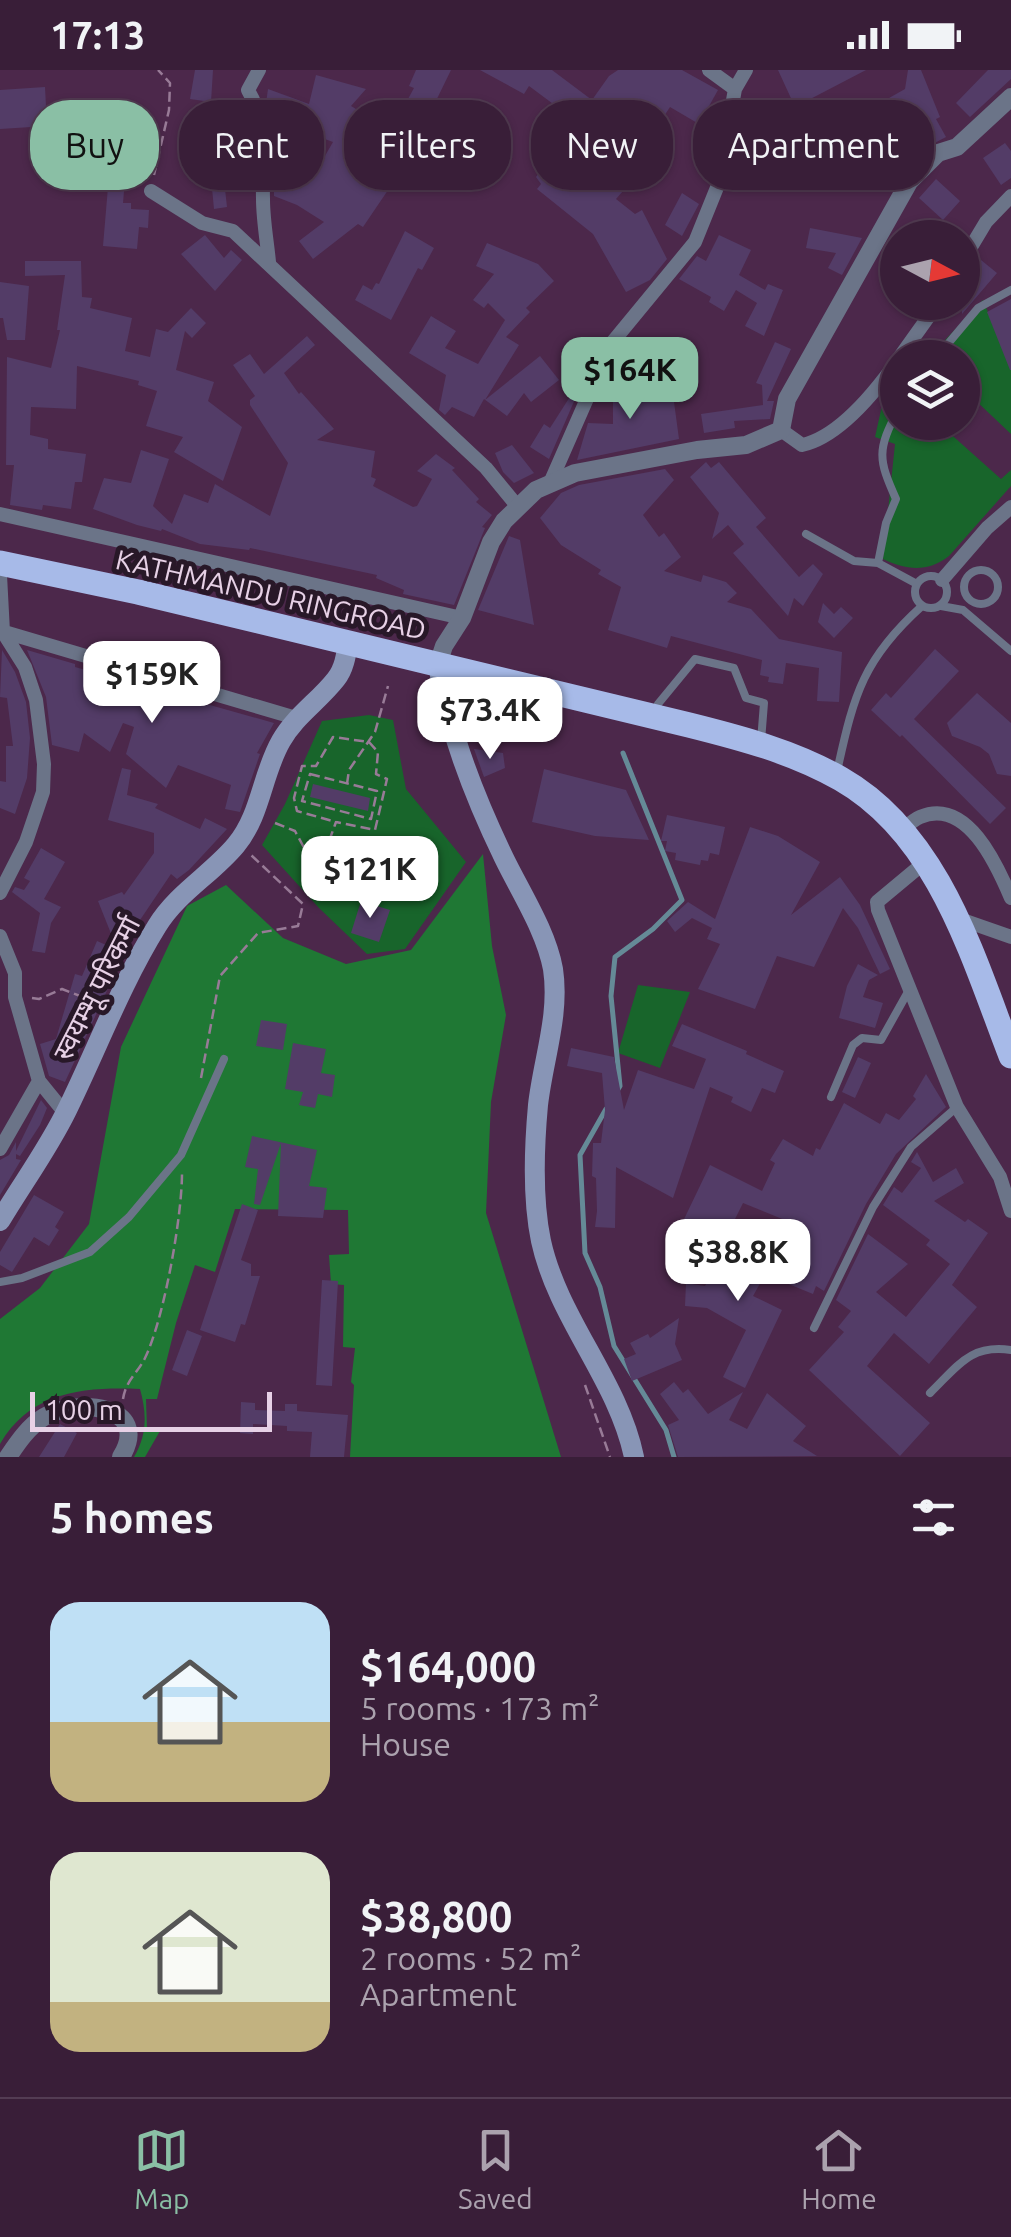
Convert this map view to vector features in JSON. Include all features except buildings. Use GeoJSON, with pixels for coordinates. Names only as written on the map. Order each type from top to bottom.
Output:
{"type":"FeatureCollection","features":[{"type":"Feature","properties":{"kind":"highway","name":"KATHMANDU RINGROAD"},"geometry":{"type":"LineString","coordinates":[[0,563],[438,664],[761,745],[844,781],[873,803],[924,862],[957,918],[1011,1056]]}},
{"type":"Feature","properties":{"kind":"main road","name":"स्वयम्भू परिकर्मा"},"geometry":{"type":"LineString","coordinates":[[0,1221],[66,1114],[113,1010],[158,924],[174,902],[227,855],[246,832],[270,762],[296,718],[336,680],[344,666],[348,644]]}},
{"type":"Feature","properties":{"kind":"main road"},"geometry":{"type":"LineString","coordinates":[[438,664],[444,702],[464,759],[499,847],[545,943],[552,968],[551,1034],[538,1104],[535,1196],[542,1244],[569,1316],[611,1392],[634,1457]]}},
{"type":"Feature","properties":{"kind":"street"},"geometry":{"type":"LineString","coordinates":[[259,70],[248,90],[256,104],[265,160],[262,199],[269,262]]}},
{"type":"Feature","properties":{"kind":"street"},"geometry":{"type":"LineString","coordinates":[[709,70],[736,89]]}},
{"type":"Feature","properties":{"kind":"street"},"geometry":{"type":"LineString","coordinates":[[550,482],[611,344],[695,242],[718,185],[736,89],[746,70]]}},
{"type":"Feature","properties":{"kind":"street"},"geometry":{"type":"LineString","coordinates":[[781,430],[787,399],[909,182],[938,153],[958,147],[1011,97]]}},
{"type":"Feature","properties":{"kind":"street"},"geometry":{"type":"LineString","coordinates":[[150,191],[202,223],[233,231],[486,468],[518,506]]}},
{"type":"Feature","properties":{"kind":"street"},"geometry":{"type":"LineString","coordinates":[[980,232],[1011,196]]}},
{"type":"Feature","properties":{"kind":"street"},"geometry":{"type":"LineString","coordinates":[[781,430],[802,446],[822,441],[880,385]]}},
{"type":"Feature","properties":{"kind":"street"},"geometry":{"type":"LineString","coordinates":[[438,664],[444,646],[462,618],[491,542],[518,506],[536,490],[575,473],[697,450],[746,446],[781,430]]}},
{"type":"Feature","properties":{"kind":"street"},"geometry":{"type":"LineString","coordinates":[[942,580],[1011,507]]}},
{"type":"Feature","properties":{"kind":"street"},"geometry":{"type":"LineString","coordinates":[[0,514],[462,618]]}},
{"type":"Feature","properties":{"kind":"street"},"geometry":{"type":"LineString","coordinates":[[0,575],[2,631],[24,667],[36,700],[44,764],[42,792],[26,842],[1,888]]}},
{"type":"Feature","properties":{"kind":"street"},"geometry":{"type":"LineString","coordinates":[[2,631],[296,718]]}},
{"type":"Feature","properties":{"kind":"street"},"geometry":{"type":"LineString","coordinates":[[900,832],[920,818],[939,813],[955,819],[980,841],[1011,898]]}},
{"type":"Feature","properties":{"kind":"street"},"geometry":{"type":"LineString","coordinates":[[924,862],[877,902],[881,923],[957,1107],[1000,1177],[1011,1211]]}},
{"type":"Feature","properties":{"kind":"street"},"geometry":{"type":"LineString","coordinates":[[957,918],[1011,936]]}},
{"type":"Feature","properties":{"kind":"street"},"geometry":{"type":"LineString","coordinates":[[0,936],[3,952],[15,973],[15,997],[39,1081],[66,1114]]}},
{"type":"Feature","properties":{"kind":"street"},"geometry":{"type":"LineString","coordinates":[[0,1149],[39,1081]]}},
{"type":"Feature","properties":{"kind":"street"},"geometry":{"type":"LineString","coordinates":[[8,1457],[21,1438],[46,1416],[64,1409],[94,1408],[114,1412],[127,1422],[130,1433],[121,1457]]}},
{"type":"Feature","properties":{"kind":"lane"},"geometry":{"type":"LineString","coordinates":[[951,340],[978,308],[1011,290]]}},
{"type":"Feature","properties":{"kind":"lane"},"geometry":{"type":"LineString","coordinates":[[878,563],[886,523],[896,499],[881,466],[884,440]]}},
{"type":"Feature","properties":{"kind":"lane"},"geometry":{"type":"LineString","coordinates":[[806,534],[854,561],[878,563],[917,584]]}},
{"type":"Feature","properties":{"kind":"lane"},"geometry":{"type":"LineString","coordinates":[[987,571],[998,583],[994,598],[979,604],[971,601],[966,595],[966,579],[972,573],[987,571]]}},
{"type":"Feature","properties":{"kind":"lane"},"geometry":{"type":"LineString","coordinates":[[940,606],[947,595],[942,580],[928,576],[917,584],[915,596],[922,606],[963,610],[1011,651]]}},
{"type":"Feature","properties":{"kind":"lane"},"geometry":{"type":"LineString","coordinates":[[963,610],[971,601]]}},
{"type":"Feature","properties":{"kind":"lane"},"geometry":{"type":"LineString","coordinates":[[844,781],[838,768],[860,684],[890,640],[922,606]]}},
{"type":"Feature","properties":{"kind":"lane"},"geometry":{"type":"LineString","coordinates":[[655,718],[658,704],[695,659],[734,668],[746,698],[764,703],[761,745]]}},
{"type":"Feature","properties":{"kind":"lane"},"geometry":{"type":"LineString","coordinates":[[831,1097],[853,1044],[862,1038],[881,1040],[910,990]]}},
{"type":"Feature","properties":{"kind":"lane"},"geometry":{"type":"LineString","coordinates":[[0,1282],[22,1278],[90,1252],[129,1217],[182,1154],[224,1059]]}},
{"type":"Feature","properties":{"kind":"lane"},"geometry":{"type":"LineString","coordinates":[[814,1328],[873,1207],[912,1148],[957,1107]]}},
{"type":"Feature","properties":{"kind":"lane"},"geometry":{"type":"LineString","coordinates":[[930,1393],[969,1356],[989,1347],[1011,1350]]}},
{"type":"Feature","properties":{"kind":"path"},"geometry":{"type":"LineString","coordinates":[[150,191],[169,110],[170,83],[158,70]]}},
{"type":"Feature","properties":{"kind":"path"},"geometry":{"type":"LineString","coordinates":[[347,784],[349,770],[369,742],[388,686]]}},
{"type":"Feature","properties":{"kind":"path"},"geometry":{"type":"LineString","coordinates":[[333,737],[369,742],[378,752],[376,774],[387,779],[375,830],[336,822],[296,812],[294,798],[302,766],[316,766],[333,737]]}},
{"type":"Feature","properties":{"kind":"path"},"geometry":{"type":"LineString","coordinates":[[310,774],[347,784],[378,792],[370,819],[302,801],[310,774]]}},
{"type":"Feature","properties":{"kind":"path"},"geometry":{"type":"LineString","coordinates":[[307,892],[314,866],[324,855],[336,822]]}},
{"type":"Feature","properties":{"kind":"path"},"geometry":{"type":"LineString","coordinates":[[275,823],[296,832],[314,866]]}},
{"type":"Feature","properties":{"kind":"path"},"geometry":{"type":"LineString","coordinates":[[39,999],[62,989],[93,1002]]}},
{"type":"Feature","properties":{"kind":"green space"},"geometry":{"type":"Polygon","coordinates":[[[983,300],[1007,358],[1011,357],[1011,434],[980,405],[980,340],[945,340],[964,320],[980,320],[983,300]]]}},
{"type":"Feature","properties":{"kind":"green space"},"geometry":{"type":"Polygon","coordinates":[[[884,440],[957,440],[1001,479],[1011,470],[1011,486],[949,556],[925,567],[900,566],[883,559],[895,444],[884,440]]]}},
{"type":"Feature","properties":{"kind":"green space"},"geometry":{"type":"Polygon","coordinates":[[[369,715],[393,720],[406,789],[466,862],[405,949],[367,954],[262,845],[322,721],[369,715]]]}},
{"type":"Feature","properties":{"kind":"green space"},"geometry":{"type":"Polygon","coordinates":[[[483,854],[492,946],[506,1015],[491,1102],[486,1213],[561,1457],[350,1457],[355,1348],[343,1347],[344,1285],[331,1284],[329,1255],[349,1254],[348,1210],[235,1209],[215,1272],[195,1265],[157,1399],[146,1399],[147,1429],[160,1431],[145,1457],[134,1457],[144,1424],[140,1389],[99,1389],[43,1403],[13,1426],[0,1444],[0,1319],[40,1288],[89,1224],[121,1047],[187,906],[226,885],[283,938],[346,964],[411,950],[483,854]]]}},
{"type":"Feature","properties":{"kind":"green space"},"geometry":{"type":"Polygon","coordinates":[[[638,985],[690,992],[660,1068],[618,1053],[638,985]]]}},
{"type":"Feature","properties":{"kind":"waterway"},"geometry":{"type":"LineString","coordinates":[[617,1091],[620,1086],[611,996],[615,957],[653,929],[682,900],[623,753]]}},
{"type":"Feature","properties":{"kind":"waterway"},"geometry":{"type":"LineString","coordinates":[[606,1109],[580,1155],[585,1253],[600,1287],[614,1346],[666,1430],[674,1457]]}}]}
